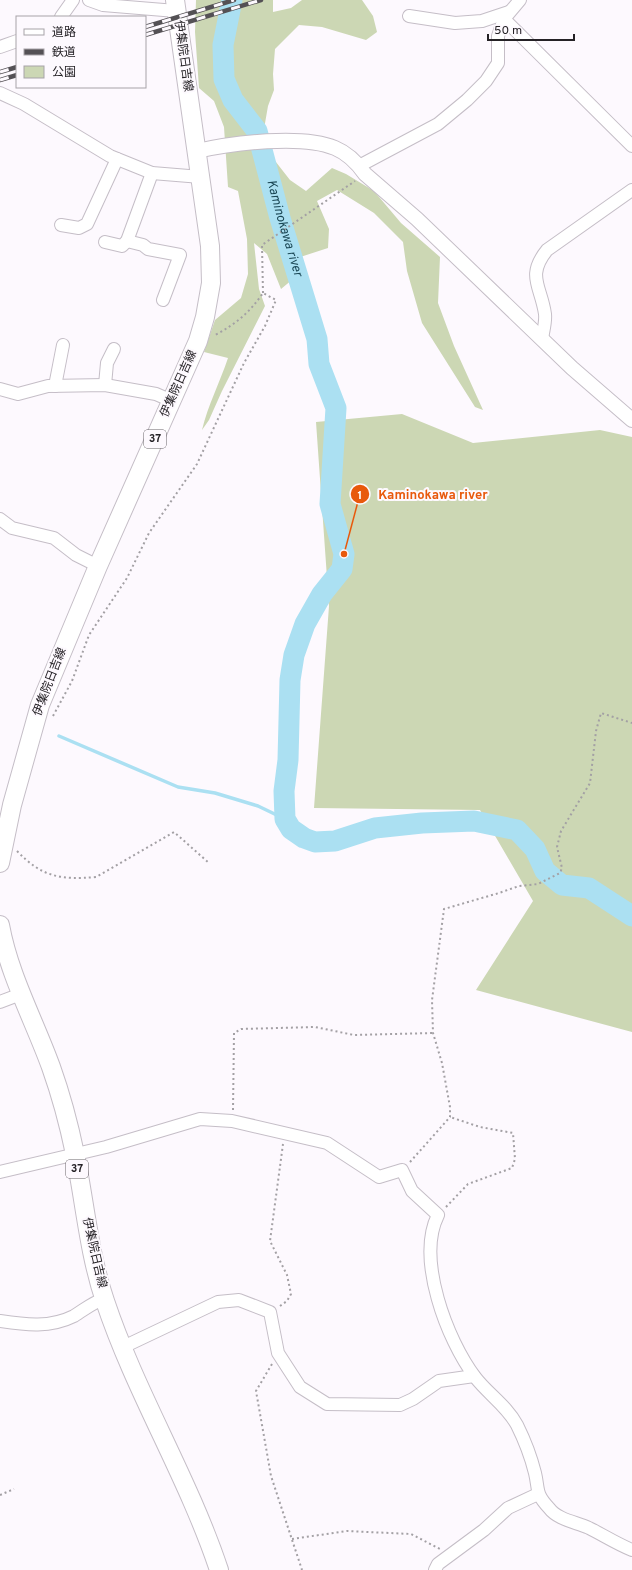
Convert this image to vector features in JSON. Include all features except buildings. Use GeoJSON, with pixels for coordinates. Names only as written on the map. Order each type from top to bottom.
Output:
{"type":"FeatureCollection","features":[{"type":"Feature","properties":{"kind":"main road","name":"伊集院日吉線"},"geometry":{"type":"LineString","coordinates":[[0,863],[2,843],[22,765],[40,705],[98,566],[198,341],[205,317],[211,283],[210,246],[176,6]]}},
{"type":"Feature","properties":{"kind":"main road","name":"伊集院日吉線"},"geometry":{"type":"LineString","coordinates":[[0,925],[21,994],[51,1068],[75,1154],[92,1253],[104,1299],[121,1348],[197,1512],[219,1570]]}},
{"type":"Feature","properties":{"kind":"street"},"geometry":{"type":"LineString","coordinates":[[62,16],[73,0]]}},
{"type":"Feature","properties":{"kind":"street"},"geometry":{"type":"LineString","coordinates":[[89,0],[103,5],[176,6]]}},
{"type":"Feature","properties":{"kind":"street"},"geometry":{"type":"LineString","coordinates":[[362,170],[438,124],[467,100],[486,81],[498,63],[498,36],[507,16],[520,0]]}},
{"type":"Feature","properties":{"kind":"street"},"geometry":{"type":"LineString","coordinates":[[409,16],[455,23],[482,22],[507,16]]}},
{"type":"Feature","properties":{"kind":"street"},"geometry":{"type":"LineString","coordinates":[[507,16],[632,146]]}},
{"type":"Feature","properties":{"kind":"street"},"geometry":{"type":"LineString","coordinates":[[0,47],[16,41]]}},
{"type":"Feature","properties":{"kind":"street"},"geometry":{"type":"LineString","coordinates":[[0,92],[24,104],[117,159],[152,173],[201,177]]}},
{"type":"Feature","properties":{"kind":"street"},"geometry":{"type":"LineString","coordinates":[[197,151],[268,141],[316,142],[337,149],[417,219],[572,368],[632,420]]}},
{"type":"Feature","properties":{"kind":"street"},"geometry":{"type":"LineString","coordinates":[[61,225],[79,228],[87,224],[117,159]]}},
{"type":"Feature","properties":{"kind":"street"},"geometry":{"type":"LineString","coordinates":[[105,242],[122,246],[127,241],[152,173]]}},
{"type":"Feature","properties":{"kind":"street"},"geometry":{"type":"LineString","coordinates":[[542,339],[545,315],[535,278],[536,268],[542,256],[547,250],[632,190]]}},
{"type":"Feature","properties":{"kind":"street"},"geometry":{"type":"LineString","coordinates":[[127,241],[143,245],[148,250],[180,255],[163,300]]}},
{"type":"Feature","properties":{"kind":"street"},"geometry":{"type":"LineString","coordinates":[[55,386],[63,345]]}},
{"type":"Feature","properties":{"kind":"street"},"geometry":{"type":"LineString","coordinates":[[105,385],[107,363],[114,348]]}},
{"type":"Feature","properties":{"kind":"street"},"geometry":{"type":"LineString","coordinates":[[0,388],[18,394],[55,386],[105,385],[156,394],[172,401]]}},
{"type":"Feature","properties":{"kind":"street"},"geometry":{"type":"LineString","coordinates":[[0,519],[12,528],[54,538],[76,554],[98,566]]}},
{"type":"Feature","properties":{"kind":"street"},"geometry":{"type":"LineString","coordinates":[[0,1002],[21,994]]}},
{"type":"Feature","properties":{"kind":"street"},"geometry":{"type":"LineString","coordinates":[[0,1172],[106,1147],[200,1119],[233,1121],[326,1144],[379,1177],[402,1170],[412,1191],[438,1215],[432,1227],[431,1266],[443,1314],[452,1338],[474,1376],[502,1405],[517,1424],[535,1473],[538,1494],[549,1509],[556,1515],[588,1528],[632,1550]]}},
{"type":"Feature","properties":{"kind":"street"},"geometry":{"type":"LineString","coordinates":[[0,1322],[30,1326],[51,1324],[74,1316],[97,1301],[104,1299]]}},
{"type":"Feature","properties":{"kind":"street"},"geometry":{"type":"LineString","coordinates":[[121,1348],[218,1302],[239,1300],[270,1312],[278,1353],[300,1387],[326,1404],[400,1405],[413,1399],[439,1381],[474,1376]]}},
{"type":"Feature","properties":{"kind":"street"},"geometry":{"type":"LineString","coordinates":[[435,1570],[438,1564],[484,1530],[508,1508],[538,1494]]}},
{"type":"Feature","properties":{"kind":"path"},"geometry":{"type":"LineString","coordinates":[[198,341],[212,337],[234,325],[252,308],[263,293],[262,245],[304,217],[362,170]]}},
{"type":"Feature","properties":{"kind":"path"},"geometry":{"type":"LineString","coordinates":[[50,722],[72,681],[89,635],[127,578],[149,532],[197,464],[244,363],[265,326],[276,300],[263,293]]}},
{"type":"Feature","properties":{"kind":"path"},"geometry":{"type":"LineString","coordinates":[[402,1170],[450,1117],[450,1107],[442,1063],[433,1033],[432,1000],[444,909],[499,894],[519,886],[538,884],[560,873],[562,868],[557,847],[558,842],[561,831],[590,783],[596,731],[601,713],[632,724]]}},
{"type":"Feature","properties":{"kind":"path"},"geometry":{"type":"LineString","coordinates":[[2,843],[13,847],[28,863],[44,874],[86,878],[96,877],[174,832],[209,864]]}},
{"type":"Feature","properties":{"kind":"path"},"geometry":{"type":"LineString","coordinates":[[233,1121],[234,1033],[241,1029],[315,1027],[354,1035],[433,1033]]}},
{"type":"Feature","properties":{"kind":"path"},"geometry":{"type":"LineString","coordinates":[[438,1215],[468,1184],[512,1168],[515,1159],[512,1133],[480,1127],[450,1117]]}},
{"type":"Feature","properties":{"kind":"path"},"geometry":{"type":"LineString","coordinates":[[270,1312],[287,1301],[291,1294],[287,1275],[270,1241],[285,1133]]}},
{"type":"Feature","properties":{"kind":"path"},"geometry":{"type":"LineString","coordinates":[[278,1353],[256,1391],[271,1476],[302,1570]]}},
{"type":"Feature","properties":{"kind":"path"},"geometry":{"type":"LineString","coordinates":[[0,1496],[14,1489]]}},
{"type":"Feature","properties":{"kind":"path"},"geometry":{"type":"LineString","coordinates":[[292,1539],[347,1531],[411,1534],[438,1547],[450,1555]]}},
{"type":"Feature","properties":{"kind":"green space"},"geometry":{"type":"Polygon","coordinates":[[[196,0],[273,0],[273,12],[291,8],[302,0],[362,0],[373,16],[377,32],[366,40],[322,27],[299,25],[275,49],[273,74],[274,90],[268,106],[264,136],[272,157],[290,180],[306,191],[332,168],[346,174],[374,191],[401,223],[440,257],[438,303],[454,346],[483,410],[475,407],[422,323],[407,271],[403,242],[374,213],[337,190],[317,201],[329,229],[328,248],[288,261],[293,279],[281,289],[267,254],[254,243],[259,289],[265,306],[209,420],[202,430],[207,412],[228,358],[204,352],[215,320],[241,298],[248,274],[247,239],[238,191],[228,187],[224,127],[214,101],[199,88],[195,32],[196,0]]]}},
{"type":"Feature","properties":{"kind":"green space"},"geometry":{"type":"Polygon","coordinates":[[[402,414],[473,443],[600,430],[632,437],[632,1032],[476,990],[533,901],[480,810],[314,808],[329,606],[316,422],[402,414]]]}},
{"type":"Feature","properties":{"kind":"waterway","name":"Kaminokawa river"},"geometry":{"type":"LineString","coordinates":[[232,0],[223,45],[224,79],[233,100],[257,131],[280,218],[317,339],[319,364],[336,408],[330,504],[344,554],[342,569],[322,594],[305,624],[294,655],[290,680],[288,760],[284,791],[285,819],[291,829],[304,838],[315,842],[335,841],[375,828],[422,823],[474,821],[517,830],[535,849],[545,871],[562,885],[589,888],[632,916]]}},
{"type":"Feature","properties":{"kind":"waterway"},"geometry":{"type":"LineString","coordinates":[[59,736],[178,787],[215,793],[258,806],[285,819]]}},
{"type":"Feature","properties":{"kind":"railway"},"geometry":{"type":"LineString","coordinates":[[146,27],[234,0]]}},
{"type":"Feature","properties":{"kind":"railway"},"geometry":{"type":"LineString","coordinates":[[146,35],[261,0]]}},
{"type":"Feature","properties":{"kind":"railway"},"geometry":{"type":"LineString","coordinates":[[0,72],[16,67]]}},
{"type":"Feature","properties":{"kind":"railway"},"geometry":{"type":"LineString","coordinates":[[0,80],[16,75]]}},
{"type":"Feature","properties":{"kind":"place","name":"Kaminokawa river"},"geometry":{"type":"Point","coordinates":[344,554]}}]}
